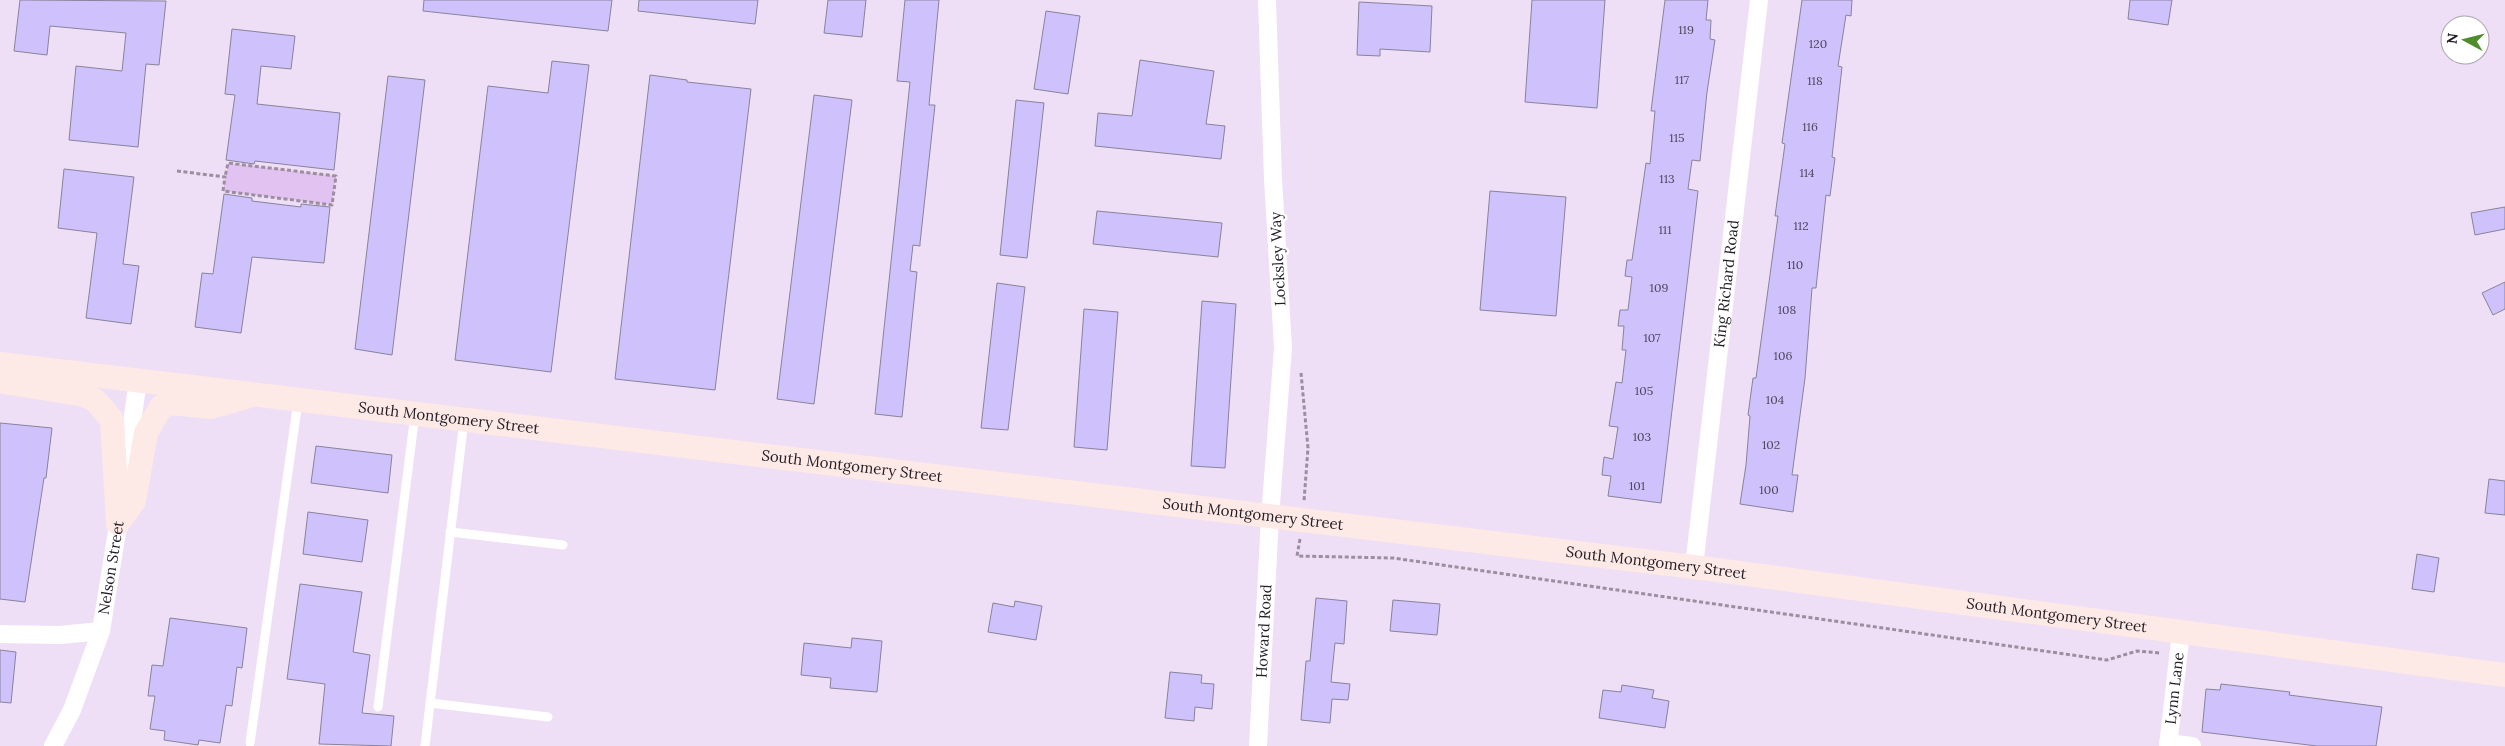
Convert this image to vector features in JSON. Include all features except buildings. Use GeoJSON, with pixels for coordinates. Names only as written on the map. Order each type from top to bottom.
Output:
{"type":"FeatureCollection","features":[{"type":"Feature","properties":{"kind":"street","name":"Locksley Way"},"geometry":{"type":"LineString","coordinates":[[1267,0],[1283,348],[1270,517]]}},
{"type":"Feature","properties":{"kind":"street","name":"King Richard Road"},"geometry":{"type":"LineString","coordinates":[[1694,567],[1759,0]]}},
{"type":"Feature","properties":{"kind":"street","name":"South Montgomery Street"},"geometry":{"type":"LineString","coordinates":[[0,364],[1694,567],[2505,675]]}},
{"type":"Feature","properties":{"kind":"street"},"geometry":{"type":"LineString","coordinates":[[0,378],[4,382],[85,395],[96,401],[112,420],[118,522]]}},
{"type":"Feature","properties":{"kind":"street","name":"Nelson Street"},"geometry":{"type":"LineString","coordinates":[[53,746],[72,710],[101,631],[138,380]]}},
{"type":"Feature","properties":{"kind":"street"},"geometry":{"type":"LineString","coordinates":[[118,522],[134,501],[146,433],[161,407],[171,403],[211,407],[256,394]]}},
{"type":"Feature","properties":{"kind":"street","name":"Howard Road"},"geometry":{"type":"LineString","coordinates":[[1258,746],[1270,517]]}},
{"type":"Feature","properties":{"kind":"street"},"geometry":{"type":"LineString","coordinates":[[0,634],[60,635],[101,631]]}},
{"type":"Feature","properties":{"kind":"street","name":"Lynn Lane"},"geometry":{"type":"LineString","coordinates":[[2168,745],[2181,632]]}},
{"type":"Feature","properties":{"kind":"street"},"geometry":{"type":"LineString","coordinates":[[2168,745],[2192,746]]}},
{"type":"Feature","properties":{"kind":"lane"},"geometry":{"type":"LineString","coordinates":[[250,743],[298,399]]}},
{"type":"Feature","properties":{"kind":"lane"},"geometry":{"type":"LineString","coordinates":[[378,707],[416,413]]}},
{"type":"Feature","properties":{"kind":"lane"},"geometry":{"type":"LineString","coordinates":[[425,746],[464,420]]}},
{"type":"Feature","properties":{"kind":"lane"},"geometry":{"type":"LineString","coordinates":[[450,532],[563,545]]}},
{"type":"Feature","properties":{"kind":"lane"},"geometry":{"type":"LineString","coordinates":[[430,703],[548,717]]}},
{"type":"Feature","properties":{"kind":"path"},"geometry":{"type":"LineString","coordinates":[[228,163],[336,176],[332,205],[224,191],[225,177],[228,163]]}},
{"type":"Feature","properties":{"kind":"path"},"geometry":{"type":"LineString","coordinates":[[178,171],[225,177]]}},
{"type":"Feature","properties":{"kind":"path"},"geometry":{"type":"LineString","coordinates":[[1302,376],[1308,448],[1305,487]]}},
{"type":"Feature","properties":{"kind":"path"},"geometry":{"type":"LineString","coordinates":[[1297,556],[1393,558],[2107,660],[2136,651],[2178,655]]}},
{"type":"Feature","properties":{"kind":"shaded area"},"geometry":{"type":"Polygon","coordinates":[[[228,163],[336,176],[332,205],[223,191],[228,163]]]}}]}
